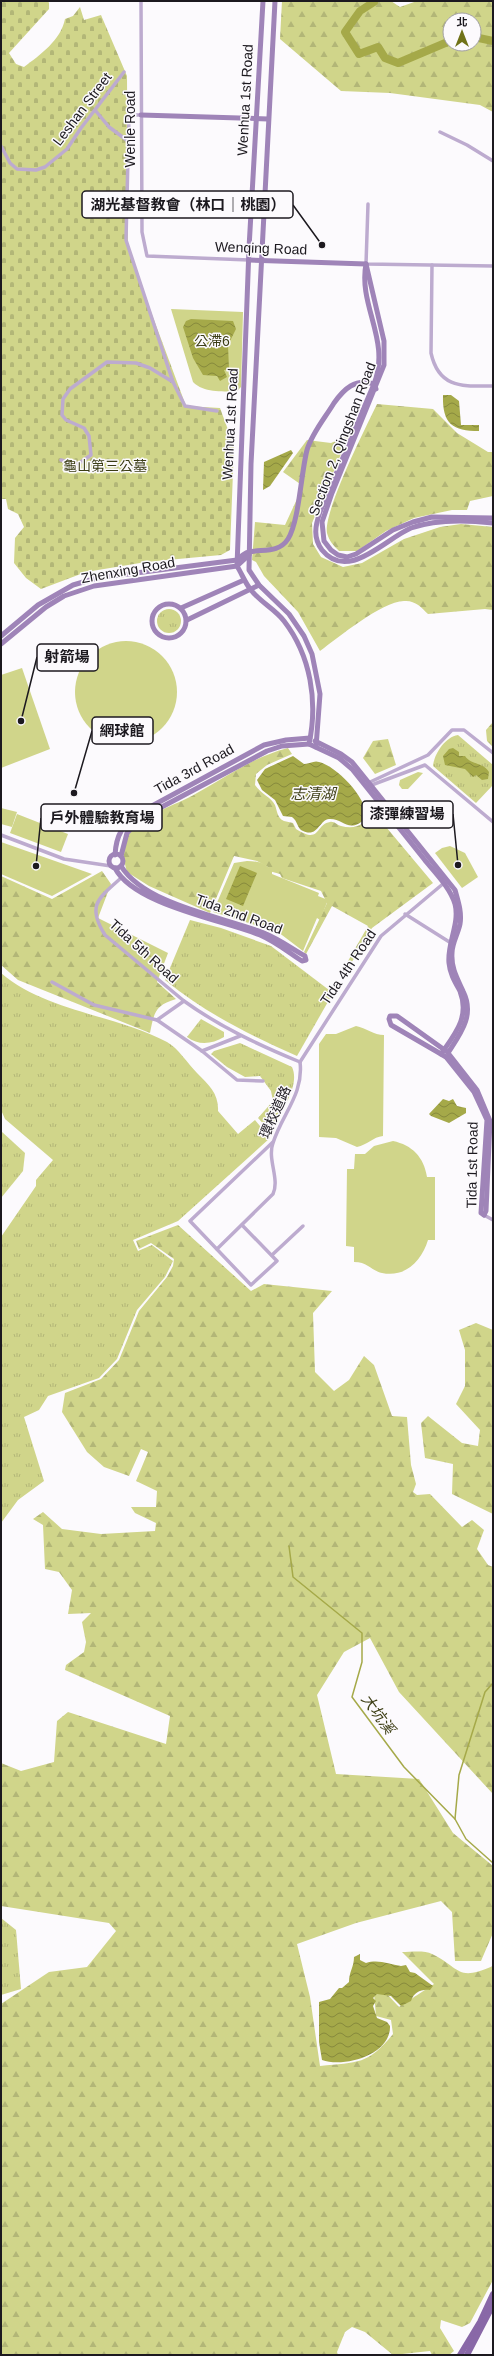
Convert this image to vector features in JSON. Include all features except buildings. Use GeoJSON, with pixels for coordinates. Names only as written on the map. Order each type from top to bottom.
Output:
{"type":"FeatureCollection","features":[{"type":"Feature","properties":{"kind":"main road"},"geometry":{"type":"LineString","coordinates":[[460,2355],[480,2322],[493,2294]]}},
{"type":"Feature","properties":{"kind":"main road"},"geometry":{"type":"LineString","coordinates":[[467,2355],[493,2305]]}},
{"type":"Feature","properties":{"kind":"street","name":"Wenle Road"},"geometry":{"type":"LineString","coordinates":[[141,1],[142,232],[147,256]]}},
{"type":"Feature","properties":{"kind":"street","name":"Wenhua 1st Road"},"geometry":{"type":"LineString","coordinates":[[236,560],[249,260],[263,1]]}},
{"type":"Feature","properties":{"kind":"street","name":"Wenhua 1st Road"},"geometry":{"type":"LineString","coordinates":[[248,554],[268,119],[275,1]]}},
{"type":"Feature","properties":{"kind":"street","name":"Leshan Street"},"geometry":{"type":"LineString","coordinates":[[1,146],[10,163],[18,169],[36,170],[45,167],[67,149],[124,72]]}},
{"type":"Feature","properties":{"kind":"street"},"geometry":{"type":"LineString","coordinates":[[95,110],[109,127],[128,141]]}},
{"type":"Feature","properties":{"kind":"street"},"geometry":{"type":"LineString","coordinates":[[217,411],[185,406],[178,397],[126,240],[128,115],[268,119]]}},
{"type":"Feature","properties":{"kind":"street"},"geometry":{"type":"LineString","coordinates":[[440,132],[467,144],[493,161]]}},
{"type":"Feature","properties":{"kind":"street"},"geometry":{"type":"LineString","coordinates":[[366,264],[368,204]]}},
{"type":"Feature","properties":{"kind":"street","name":"Wenqing Road"},"geometry":{"type":"LineString","coordinates":[[147,256],[366,264],[493,266]]}},
{"type":"Feature","properties":{"kind":"street","name":"Section 2, Qingshan Road"},"geometry":{"type":"LineString","coordinates":[[366,264],[385,349],[383,373],[374,387],[316,523],[316,539],[323,550],[335,560],[349,562],[364,557],[411,528],[451,521],[493,523]]}},
{"type":"Feature","properties":{"kind":"street"},"geometry":{"type":"LineString","coordinates":[[432,265],[431,353],[434,365],[450,383],[464,386],[493,386]]}},
{"type":"Feature","properties":{"kind":"street"},"geometry":{"type":"LineString","coordinates":[[61,460],[78,464],[91,456],[89,436],[84,428],[66,420],[62,415],[63,399],[70,389],[107,362],[136,363],[150,368],[173,382]]}},
{"type":"Feature","properties":{"kind":"street"},"geometry":{"type":"LineString","coordinates":[[237,566],[248,554],[281,547],[287,540],[293,526],[307,451],[311,439],[340,395],[348,387],[362,382],[374,387]]}},
{"type":"Feature","properties":{"kind":"street","name":"Section 2, Qingshan Road"},"geometry":{"type":"LineString","coordinates":[[374,387],[322,522],[322,537],[331,550],[338,555],[347,557],[356,554],[393,530],[432,517],[493,518]]}},
{"type":"Feature","properties":{"kind":"street"},"geometry":{"type":"LineString","coordinates":[[248,554],[248,570],[259,585],[289,614],[304,636],[312,654],[320,694],[317,745]]}},
{"type":"Feature","properties":{"kind":"street","name":"Zhenxing Road"},"geometry":{"type":"LineString","coordinates":[[1,636],[38,605],[73,585],[97,578],[236,560],[248,554]]}},
{"type":"Feature","properties":{"kind":"street"},"geometry":{"type":"LineString","coordinates":[[236,560],[237,566],[251,590],[284,620],[304,657],[312,684],[310,741],[352,762],[445,882],[455,904],[456,921],[452,943],[448,952],[450,973],[459,991],[464,1011],[458,1030],[445,1053]]}},
{"type":"Feature","properties":{"kind":"street","name":"Zhenxing Road"},"geometry":{"type":"LineString","coordinates":[[1,644],[46,607],[64,596],[94,586],[237,566]]}},
{"type":"Feature","properties":{"kind":"street"},"geometry":{"type":"LineString","coordinates":[[181,608],[187,620],[183,632],[174,638],[162,637],[154,630],[152,618],[157,609],[166,604],[181,608],[244,580]]}},
{"type":"Feature","properties":{"kind":"street"},"geometry":{"type":"LineString","coordinates":[[187,620],[259,585]]}},
{"type":"Feature","properties":{"kind":"street"},"geometry":{"type":"LineString","coordinates":[[369,785],[428,755],[452,730],[464,730],[493,753]]}},
{"type":"Feature","properties":{"kind":"street","name":"Tida 3rd Road"},"geometry":{"type":"LineString","coordinates":[[115,855],[120,830],[126,822],[139,813],[264,745],[286,740],[310,741]]}},
{"type":"Feature","properties":{"kind":"street","name":"Tida 3rd Road"},"geometry":{"type":"LineString","coordinates":[[121,856],[127,834],[141,818],[267,751],[282,746],[310,741]]}},
{"type":"Feature","properties":{"kind":"street"},"geometry":{"type":"LineString","coordinates":[[369,785],[425,765],[493,822]]}},
{"type":"Feature","properties":{"kind":"street"},"geometry":{"type":"LineString","coordinates":[[1,835],[64,859],[113,867],[121,866],[123,862],[121,856],[115,855],[110,859],[113,867]]}},
{"type":"Feature","properties":{"kind":"street","name":"Tida 2nd Road"},"geometry":{"type":"LineString","coordinates":[[113,867],[121,878],[141,892],[175,908],[260,936],[277,944],[302,962],[306,960],[305,956],[266,933],[182,906],[146,890],[133,881],[121,866]]}},
{"type":"Feature","properties":{"kind":"street","name":"Tida 5th Road"},"geometry":{"type":"LineString","coordinates":[[121,878],[99,898],[94,909],[96,921],[104,935],[203,1015],[240,1036],[300,1062]]}},
{"type":"Feature","properties":{"kind":"street","name":"Tida 4th Road"},"geometry":{"type":"LineString","coordinates":[[300,1062],[371,949],[381,936],[405,914],[445,882]]}},
{"type":"Feature","properties":{"kind":"street"},"geometry":{"type":"LineString","coordinates":[[405,914],[452,943]]}},
{"type":"Feature","properties":{"kind":"street"},"geometry":{"type":"LineString","coordinates":[[52,982],[94,1005],[157,1020],[202,1051],[237,1080],[263,1081]]}},
{"type":"Feature","properties":{"kind":"street","name":"Tida 5th Road"},"geometry":{"type":"LineString","coordinates":[[157,1020],[184,1001]]}},
{"type":"Feature","properties":{"kind":"street"},"geometry":{"type":"LineString","coordinates":[[390,1016],[397,1016],[445,1053],[391,1025],[389,1019],[390,1016]]}},
{"type":"Feature","properties":{"kind":"street"},"geometry":{"type":"LineString","coordinates":[[202,1051],[240,1036]]}},
{"type":"Feature","properties":{"kind":"street","name":"Tida 1st Road"},"geometry":{"type":"LineString","coordinates":[[445,1053],[474,1092],[486,1120],[481,1213],[493,1220]]}},
{"type":"Feature","properties":{"kind":"street","name":"環校道路"},"geometry":{"type":"LineString","coordinates":[[242,1225],[273,1194],[276,1188],[271,1164],[273,1142],[299,1089],[302,1074],[300,1062]]}},
{"type":"Feature","properties":{"kind":"street"},"geometry":{"type":"LineString","coordinates":[[217,1249],[242,1225],[277,1261],[251,1285],[190,1221],[273,1142]]}},
{"type":"Feature","properties":{"kind":"street"},"geometry":{"type":"LineString","coordinates":[[272,1255],[303,1226]]}},
{"type":"Feature","properties":{"kind":"green space","name":"龜山第三公墓"},"geometry":{"type":"Polygon","coordinates":[[[1,1],[48,1],[49,3],[49,9],[9,53],[16,64],[24,67],[43,52],[59,34],[65,19],[73,16],[80,7],[84,20],[101,15],[127,76],[128,250],[186,406],[220,408],[234,446],[230,550],[221,555],[146,562],[86,572],[41,589],[26,578],[14,563],[15,538],[24,527],[18,514],[8,509],[6,499],[1,499],[1,1]]]}},
{"type":"Feature","properties":{"kind":"green space"},"geometry":{"type":"Polygon","coordinates":[[[282,1],[391,1],[400,7],[417,1],[493,1],[493,112],[480,105],[390,93],[341,91],[280,39],[282,1]]]}},
{"type":"Feature","properties":{"kind":"green space","name":"公滯6"},"geometry":{"type":"Polygon","coordinates":[[[171,309],[243,312],[241,387],[236,392],[207,390],[197,386],[193,382],[171,309]]]}},
{"type":"Feature","properties":{"kind":"green space"},"geometry":{"type":"Polygon","coordinates":[[[377,404],[433,409],[457,433],[488,452],[493,452],[493,496],[470,501],[467,510],[452,510],[414,518],[386,531],[357,551],[339,551],[328,536],[328,522],[346,469],[377,404]]]}},
{"type":"Feature","properties":{"kind":"green space"},"geometry":{"type":"Polygon","coordinates":[[[349,435],[312,523],[313,544],[321,557],[343,567],[362,563],[404,539],[440,527],[461,524],[493,527],[493,610],[485,609],[428,614],[418,604],[408,601],[395,603],[384,607],[360,621],[320,651],[298,612],[264,576],[256,562],[252,560],[255,522],[285,525],[303,486],[283,472],[307,440],[331,443],[349,435]]]}},
{"type":"Feature","properties":{"kind":"green space"},"geometry":{"type":"Polygon","coordinates":[[[169,609],[178,612],[181,621],[178,630],[169,633],[160,630],[157,621],[160,612],[169,609]]]}},
{"type":"Feature","properties":{"kind":"green space"},"geometry":{"type":"Polygon","coordinates":[[[126,641],[136,642],[155,649],[169,663],[176,682],[176,702],[169,721],[155,735],[136,742],[126,743],[116,742],[97,735],[83,721],[76,702],[75,692],[76,682],[83,663],[97,649],[116,642],[126,641]]]}},
{"type":"Feature","properties":{"kind":"green space"},"geometry":{"type":"Polygon","coordinates":[[[22,668],[50,749],[1,768],[1,675],[22,668]]]}},
{"type":"Feature","properties":{"kind":"green space"},"geometry":{"type":"Polygon","coordinates":[[[493,722],[493,747],[487,741],[486,730],[493,722]]]}},
{"type":"Feature","properties":{"kind":"green space"},"geometry":{"type":"Polygon","coordinates":[[[458,735],[493,765],[493,785],[476,803],[433,766],[438,751],[441,747],[453,736],[458,735]]]}},
{"type":"Feature","properties":{"kind":"green space"},"geometry":{"type":"Polygon","coordinates":[[[388,739],[396,765],[375,774],[363,758],[373,741],[388,739]]]}},
{"type":"Feature","properties":{"kind":"green space"},"geometry":{"type":"Polygon","coordinates":[[[288,748],[292,754],[267,765],[256,774],[255,785],[273,802],[282,820],[293,823],[296,829],[310,835],[314,834],[322,826],[330,822],[340,826],[355,827],[363,823],[368,811],[371,809],[433,883],[372,928],[343,977],[340,975],[368,926],[332,906],[306,954],[304,952],[327,903],[321,891],[282,878],[280,874],[269,871],[268,867],[257,861],[234,856],[210,913],[149,886],[127,872],[126,868],[124,859],[125,841],[133,829],[141,822],[159,811],[188,798],[263,756],[288,748]]]}},
{"type":"Feature","properties":{"kind":"green space"},"geometry":{"type":"Polygon","coordinates":[[[418,772],[423,773],[408,789],[402,789],[399,785],[400,780],[418,772]]]}},
{"type":"Feature","properties":{"kind":"green space"},"geometry":{"type":"Polygon","coordinates":[[[1,808],[17,812],[12,827],[1,824],[1,808]]]}},
{"type":"Feature","properties":{"kind":"green space"},"geometry":{"type":"Polygon","coordinates":[[[17,814],[68,834],[61,852],[10,833],[17,814]]]}},
{"type":"Feature","properties":{"kind":"green space"},"geometry":{"type":"Polygon","coordinates":[[[1,842],[92,874],[52,896],[1,874],[1,842]]]}},
{"type":"Feature","properties":{"kind":"green space"},"geometry":{"type":"Polygon","coordinates":[[[450,846],[465,853],[478,877],[462,888],[435,853],[442,848],[450,846]]]}},
{"type":"Feature","properties":{"kind":"green space"},"geometry":{"type":"Polygon","coordinates":[[[247,861],[264,864],[272,871],[272,874],[319,893],[318,896],[328,900],[320,920],[317,918],[303,951],[278,932],[213,912],[234,863],[247,861]]]}},
{"type":"Feature","properties":{"kind":"green space"},"geometry":{"type":"Polygon","coordinates":[[[102,871],[111,884],[98,918],[168,953],[157,982],[176,999],[169,1001],[160,1007],[154,1015],[150,1033],[18,980],[1,965],[1,876],[52,899],[102,871]]]}},
{"type":"Feature","properties":{"kind":"green space"},"geometry":{"type":"Polygon","coordinates":[[[190,920],[221,928],[271,946],[333,993],[297,1056],[262,1040],[212,1013],[180,992],[165,980],[190,920]]]}},
{"type":"Feature","properties":{"kind":"green space"},"geometry":{"type":"Polygon","coordinates":[[[1,973],[19,986],[38,996],[81,1012],[126,1025],[167,1042],[179,1052],[209,1086],[217,1100],[218,1111],[238,1134],[255,1120],[270,1138],[178,1221],[133,1240],[138,1251],[152,1245],[173,1261],[165,1277],[137,1310],[117,1359],[99,1378],[48,1396],[39,1410],[24,1417],[44,1481],[18,1500],[1,1523],[1,1237],[36,1186],[36,1180],[53,1160],[5,1119],[1,1110],[1,973]]]}},
{"type":"Feature","properties":{"kind":"green space"},"geometry":{"type":"Polygon","coordinates":[[[201,1019],[224,1032],[224,1037],[215,1041],[201,1043],[187,1037],[201,1019]]]}},
{"type":"Feature","properties":{"kind":"green space"},"geometry":{"type":"Polygon","coordinates":[[[356,1026],[384,1035],[383,1136],[357,1147],[336,1138],[319,1137],[319,1044],[326,1034],[336,1034],[356,1026]]]}},
{"type":"Feature","properties":{"kind":"green space"},"geometry":{"type":"Polygon","coordinates":[[[240,1043],[292,1067],[294,1083],[291,1092],[270,1131],[258,1118],[273,1101],[271,1091],[260,1076],[245,1077],[227,1067],[211,1054],[214,1051],[240,1043]]]}},
{"type":"Feature","properties":{"kind":"green space"},"geometry":{"type":"Polygon","coordinates":[[[1,1131],[25,1153],[23,1171],[1,1198],[1,1131]]]}},
{"type":"Feature","properties":{"kind":"green space"},"geometry":{"type":"Polygon","coordinates":[[[393,1141],[406,1146],[416,1153],[423,1164],[427,1177],[435,1177],[435,1240],[428,1240],[422,1254],[412,1266],[406,1270],[391,1274],[382,1273],[363,1263],[354,1262],[354,1247],[346,1246],[347,1169],[354,1169],[355,1154],[365,1154],[374,1146],[393,1141]]]}},
{"type":"Feature","properties":{"kind":"green space"},"geometry":{"type":"Polygon","coordinates":[[[178,1225],[251,1291],[264,1284],[332,1291],[313,1313],[315,1372],[334,1391],[349,1380],[364,1356],[374,1365],[392,1416],[407,1417],[411,1465],[416,1484],[413,1492],[417,1495],[430,1494],[462,1527],[472,1520],[484,1530],[477,1549],[488,1565],[493,1567],[493,1794],[399,1692],[370,1638],[344,1652],[317,1695],[336,1774],[419,1779],[453,1833],[493,1866],[493,1933],[481,1961],[455,1961],[452,1912],[441,1901],[356,1923],[297,1944],[310,1997],[320,2066],[344,2064],[369,2057],[376,2052],[393,2034],[391,2020],[376,2016],[374,1993],[386,1993],[399,2007],[434,1984],[402,1952],[429,1953],[465,1973],[481,1971],[493,1966],[493,2280],[470,2323],[462,2327],[441,2320],[440,2328],[454,2351],[449,2355],[432,2355],[430,2351],[393,2355],[365,2332],[352,2327],[345,2332],[337,2352],[338,2355],[1,2355],[1,2004],[49,1972],[87,1967],[116,1931],[109,1923],[1,1906],[1,1763],[21,1771],[54,1762],[57,1721],[68,1712],[166,1744],[170,1716],[65,1670],[66,1665],[84,1652],[86,1642],[82,1622],[91,1613],[68,1614],[72,1590],[59,1572],[45,1569],[43,1525],[33,1519],[43,1512],[62,1529],[101,1534],[155,1531],[156,1523],[135,1513],[131,1507],[156,1507],[157,1491],[136,1481],[148,1452],[141,1449],[129,1476],[104,1467],[87,1452],[62,1412],[65,1393],[101,1379],[119,1360],[139,1311],[167,1277],[173,1266],[174,1259],[151,1243],[139,1249],[136,1241],[178,1225]]]}},
{"type":"Feature","properties":{"kind":"green space"},"geometry":{"type":"Polygon","coordinates":[[[476,1323],[493,1330],[493,1514],[452,1494],[453,1464],[425,1458],[421,1423],[428,1416],[462,1443],[478,1446],[480,1430],[456,1404],[465,1386],[465,1350],[459,1330],[476,1323]]]}},
{"type":"Feature","properties":{"kind":"green space"},"geometry":{"type":"Polygon","coordinates":[[[1,1918],[16,1930],[21,1989],[1,1995],[1,1918]]]}},
{"type":"Feature","properties":{"kind":"water"},"geometry":{"type":"Polygon","coordinates":[[[191,319],[233,321],[236,329],[228,345],[229,369],[224,370],[227,377],[220,381],[217,376],[203,375],[193,358],[183,327],[186,321],[191,319]]]}},
{"type":"Feature","properties":{"kind":"water"},"geometry":{"type":"Polygon","coordinates":[[[443,395],[451,395],[459,401],[461,425],[479,425],[479,431],[462,429],[451,424],[445,413],[443,395]]]}},
{"type":"Feature","properties":{"kind":"water"},"geometry":{"type":"Polygon","coordinates":[[[291,450],[293,453],[270,486],[263,490],[264,462],[291,450]]]}},
{"type":"Feature","properties":{"kind":"water"},"geometry":{"type":"Polygon","coordinates":[[[453,748],[459,752],[459,756],[465,756],[470,761],[484,767],[489,772],[488,779],[482,780],[476,775],[473,777],[465,769],[445,765],[443,756],[449,749],[453,748]]]}},
{"type":"Feature","properties":{"kind":"water","name":"志清湖"},"geometry":{"type":"Polygon","coordinates":[[[293,756],[304,764],[317,762],[326,765],[343,777],[357,793],[366,811],[366,818],[360,823],[350,826],[334,819],[329,819],[323,822],[315,831],[308,833],[298,827],[292,817],[283,816],[275,800],[262,790],[257,780],[265,769],[293,756]]]}},
{"type":"Feature","properties":{"kind":"water"},"geometry":{"type":"Polygon","coordinates":[[[240,866],[257,873],[243,906],[226,899],[240,866]]]}},
{"type":"Feature","properties":{"kind":"water"},"geometry":{"type":"Polygon","coordinates":[[[443,1099],[449,1101],[453,1099],[457,1106],[466,1108],[466,1113],[449,1123],[431,1116],[429,1114],[443,1099]]]}},
{"type":"Feature","properties":{"kind":"water"},"geometry":{"type":"Polygon","coordinates":[[[360,1954],[360,1960],[366,1963],[379,1962],[401,1966],[406,1965],[410,1972],[415,1973],[433,1986],[430,1990],[418,1992],[414,1995],[411,2001],[401,2006],[391,1996],[377,1994],[373,1998],[376,2001],[373,2006],[377,2018],[387,2022],[390,2026],[388,2036],[383,2045],[375,2052],[365,2057],[353,2060],[331,2062],[322,2060],[319,2042],[319,2002],[330,1999],[339,1988],[342,1988],[349,1982],[354,1957],[360,1954]]]}},
{"type":"Feature","properties":{"kind":"waterway"},"geometry":{"type":"LineString","coordinates":[[374,2],[360,11],[345,32],[359,54],[378,47],[385,58],[398,63],[442,44]]}},
{"type":"Feature","properties":{"kind":"waterway"},"geometry":{"type":"LineString","coordinates":[[482,39],[493,41]]}},
{"type":"Feature","properties":{"kind":"waterway","name":"大坑溪"},"geometry":{"type":"LineString","coordinates":[[289,1546],[293,1577],[362,1633],[362,1662],[352,1697],[404,1767],[455,1819],[466,1839],[493,1863]]}},
{"type":"Feature","properties":{"kind":"waterway"},"geometry":{"type":"LineString","coordinates":[[455,1819],[459,1775],[485,1692],[493,1683]]}},
{"type":"Feature","properties":{"kind":"place","name":"湖光基督教會（林口｜桃園）"},"geometry":{"type":"Point","coordinates":[322,245]}},
{"type":"Feature","properties":{"kind":"place","name":"射箭場"},"geometry":{"type":"Point","coordinates":[21,721]}},
{"type":"Feature","properties":{"kind":"place","name":"網球館"},"geometry":{"type":"Point","coordinates":[74,793]}},
{"type":"Feature","properties":{"kind":"place","name":"漆彈練習場"},"geometry":{"type":"Point","coordinates":[458,865]}},
{"type":"Feature","properties":{"kind":"place","name":"戶外體驗教育場"},"geometry":{"type":"Point","coordinates":[36,866]}}]}
